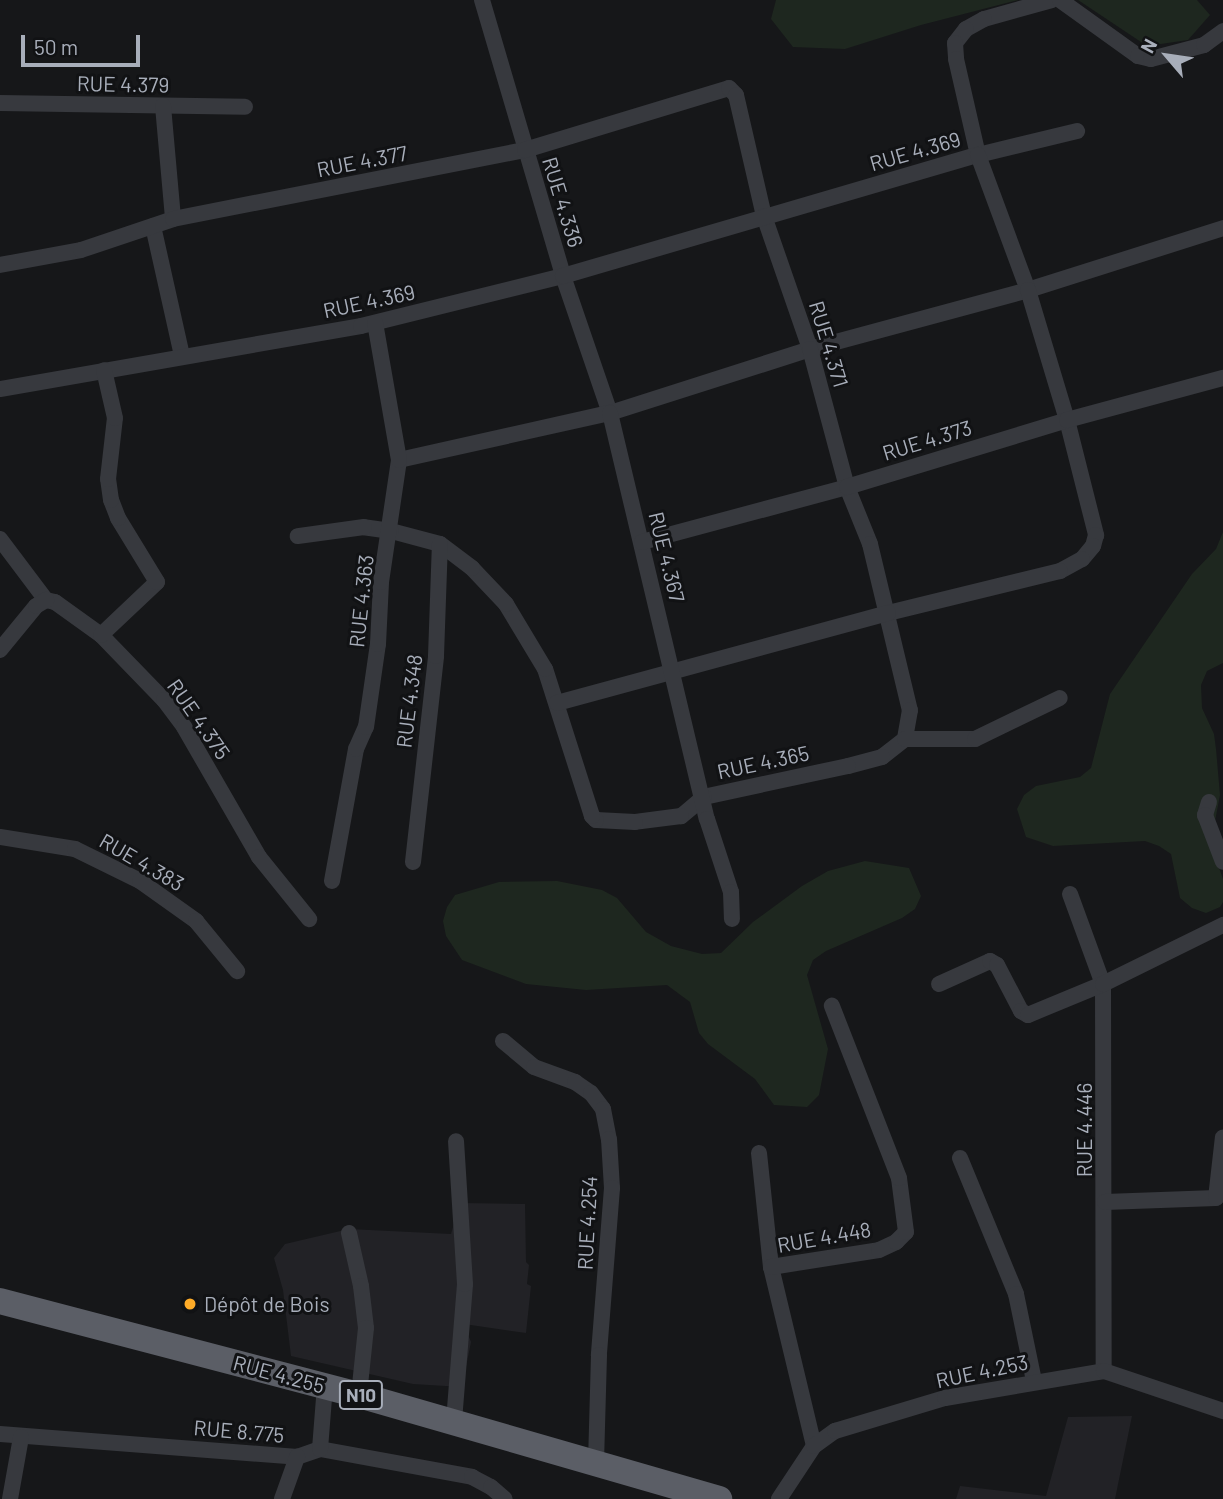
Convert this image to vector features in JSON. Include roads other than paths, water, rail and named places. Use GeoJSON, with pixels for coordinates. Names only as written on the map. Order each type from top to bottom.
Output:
{"type":"FeatureCollection","features":[{"type":"Feature","properties":{"kind":"highway","name":"RUE 4.255"},"geometry":{"type":"LineString","coordinates":[[0,1301],[454,1421],[719,1499]]}},
{"type":"Feature","properties":{"kind":"street","name":"RUE 4.336"},"geometry":{"type":"LineString","coordinates":[[482,0],[563,276],[610,414]]}},
{"type":"Feature","properties":{"kind":"street"},"geometry":{"type":"LineString","coordinates":[[1052,0],[984,19],[966,29],[955,43],[978,155],[1077,131]]}},
{"type":"Feature","properties":{"kind":"street"},"geometry":{"type":"LineString","coordinates":[[1060,0],[1139,56],[1151,59],[1204,45],[1223,31]]}},
{"type":"Feature","properties":{"kind":"street","name":"RUE 4.377"},"geometry":{"type":"LineString","coordinates":[[0,265],[81,250],[173,219],[525,150],[729,88]]}},
{"type":"Feature","properties":{"kind":"street","name":"RUE 4.371"},"geometry":{"type":"LineString","coordinates":[[729,88],[736,95],[764,216],[810,349],[847,486],[870,544],[888,613]]}},
{"type":"Feature","properties":{"kind":"street","name":"RUE 4.379"},"geometry":{"type":"LineString","coordinates":[[0,103],[245,107]]}},
{"type":"Feature","properties":{"kind":"street"},"geometry":{"type":"LineString","coordinates":[[163,106],[173,219]]}},
{"type":"Feature","properties":{"kind":"street","name":"RUE 4.369"},"geometry":{"type":"LineString","coordinates":[[0,389],[375,323],[563,276],[978,155],[1028,290],[1067,420],[1096,535],[1093,546],[1082,559],[1060,571],[888,613],[557,703]]}},
{"type":"Feature","properties":{"kind":"street"},"geometry":{"type":"LineString","coordinates":[[153,226],[182,356]]}},
{"type":"Feature","properties":{"kind":"street"},"geometry":{"type":"LineString","coordinates":[[399,460],[610,414],[810,349],[1028,290],[1223,228]]}},
{"type":"Feature","properties":{"kind":"street","name":"RUE 4.363"},"geometry":{"type":"LineString","coordinates":[[332,881],[356,750],[366,727],[378,644],[381,582],[391,531],[399,460],[375,323]]}},
{"type":"Feature","properties":{"kind":"street"},"geometry":{"type":"LineString","coordinates":[[101,635],[155,588],[157,582],[118,517],[111,500],[108,479],[115,418],[104,370]]}},
{"type":"Feature","properties":{"kind":"street","name":"RUE 4.373"},"geometry":{"type":"LineString","coordinates":[[642,542],[1223,378]]}},
{"type":"Feature","properties":{"kind":"street","name":"RUE 4.367"},"geometry":{"type":"LineString","coordinates":[[610,414],[713,841],[732,892],[732,919]]}},
{"type":"Feature","properties":{"kind":"street","name":"RUE 4.365"},"geometry":{"type":"LineString","coordinates":[[298,536],[364,527],[391,531],[440,544],[472,568],[506,604],[545,669],[592,816],[596,820],[635,822],[681,816],[704,797],[882,757],[905,739]]}},
{"type":"Feature","properties":{"kind":"street","name":"RUE 4.375"},"geometry":{"type":"LineString","coordinates":[[0,538],[46,600],[55,602],[101,635],[164,700],[190,738],[259,857],[309,919]]}},
{"type":"Feature","properties":{"kind":"street","name":"RUE 4.348"},"geometry":{"type":"LineString","coordinates":[[413,862],[436,656],[440,544]]}},
{"type":"Feature","properties":{"kind":"street"},"geometry":{"type":"LineString","coordinates":[[0,650],[36,606],[46,600]]}},
{"type":"Feature","properties":{"kind":"street"},"geometry":{"type":"LineString","coordinates":[[888,613],[910,710],[905,739],[975,739],[1060,698]]}},
{"type":"Feature","properties":{"kind":"street"},"geometry":{"type":"LineString","coordinates":[[1209,802],[1205,815],[1223,862]]}},
{"type":"Feature","properties":{"kind":"street","name":"RUE 4.383"},"geometry":{"type":"LineString","coordinates":[[0,837],[75,849],[140,881],[196,921],[237,971]]}},
{"type":"Feature","properties":{"kind":"street","name":"RUE 4.446"},"geometry":{"type":"LineString","coordinates":[[1070,894],[1103,984],[1104,1371]]}},
{"type":"Feature","properties":{"kind":"street"},"geometry":{"type":"LineString","coordinates":[[939,984],[990,961],[997,965],[1021,1010],[1028,1015],[1103,984],[1223,925]]}},
{"type":"Feature","properties":{"kind":"street","name":"RUE 4.448"},"geometry":{"type":"LineString","coordinates":[[814,1446],[771,1267],[879,1250],[896,1242],[906,1232],[907,1217],[899,1178],[832,1006]]}},
{"type":"Feature","properties":{"kind":"street","name":"RUE 4.254"},"geometry":{"type":"LineString","coordinates":[[503,1041],[534,1067],[575,1082],[591,1093],[603,1110],[609,1139],[612,1188],[599,1355],[596,1463]]}},
{"type":"Feature","properties":{"kind":"street"},"geometry":{"type":"LineString","coordinates":[[1105,1202],[1220,1198],[1223,1137]]}},
{"type":"Feature","properties":{"kind":"street"},"geometry":{"type":"LineString","coordinates":[[454,1421],[465,1284],[456,1141]]}},
{"type":"Feature","properties":{"kind":"street"},"geometry":{"type":"LineString","coordinates":[[759,1153],[771,1267]]}},
{"type":"Feature","properties":{"kind":"street"},"geometry":{"type":"LineString","coordinates":[[960,1158],[1016,1294],[1034,1381]]}},
{"type":"Feature","properties":{"kind":"street"},"geometry":{"type":"LineString","coordinates":[[349,1233],[361,1286],[366,1328],[359,1395]]}},
{"type":"Feature","properties":{"kind":"street","name":"RUE 4.253"},"geometry":{"type":"LineString","coordinates":[[779,1499],[814,1446],[835,1431],[945,1398],[1104,1371],[1223,1411]]}},
{"type":"Feature","properties":{"kind":"street"},"geometry":{"type":"LineString","coordinates":[[320,1449],[325,1386]]}},
{"type":"Feature","properties":{"kind":"street","name":"RUE 8.775"},"geometry":{"type":"LineString","coordinates":[[0,1434],[297,1457],[320,1449],[472,1477],[491,1487],[505,1499]]}},
{"type":"Feature","properties":{"kind":"street"},"geometry":{"type":"LineString","coordinates":[[10,1499],[21,1437]]}},
{"type":"Feature","properties":{"kind":"street"},"geometry":{"type":"LineString","coordinates":[[282,1499],[297,1457]]}},
{"type":"Feature","properties":{"kind":"place","name":"Dépôt de Bois"},"geometry":{"type":"Point","coordinates":[190,1304]}}]}
